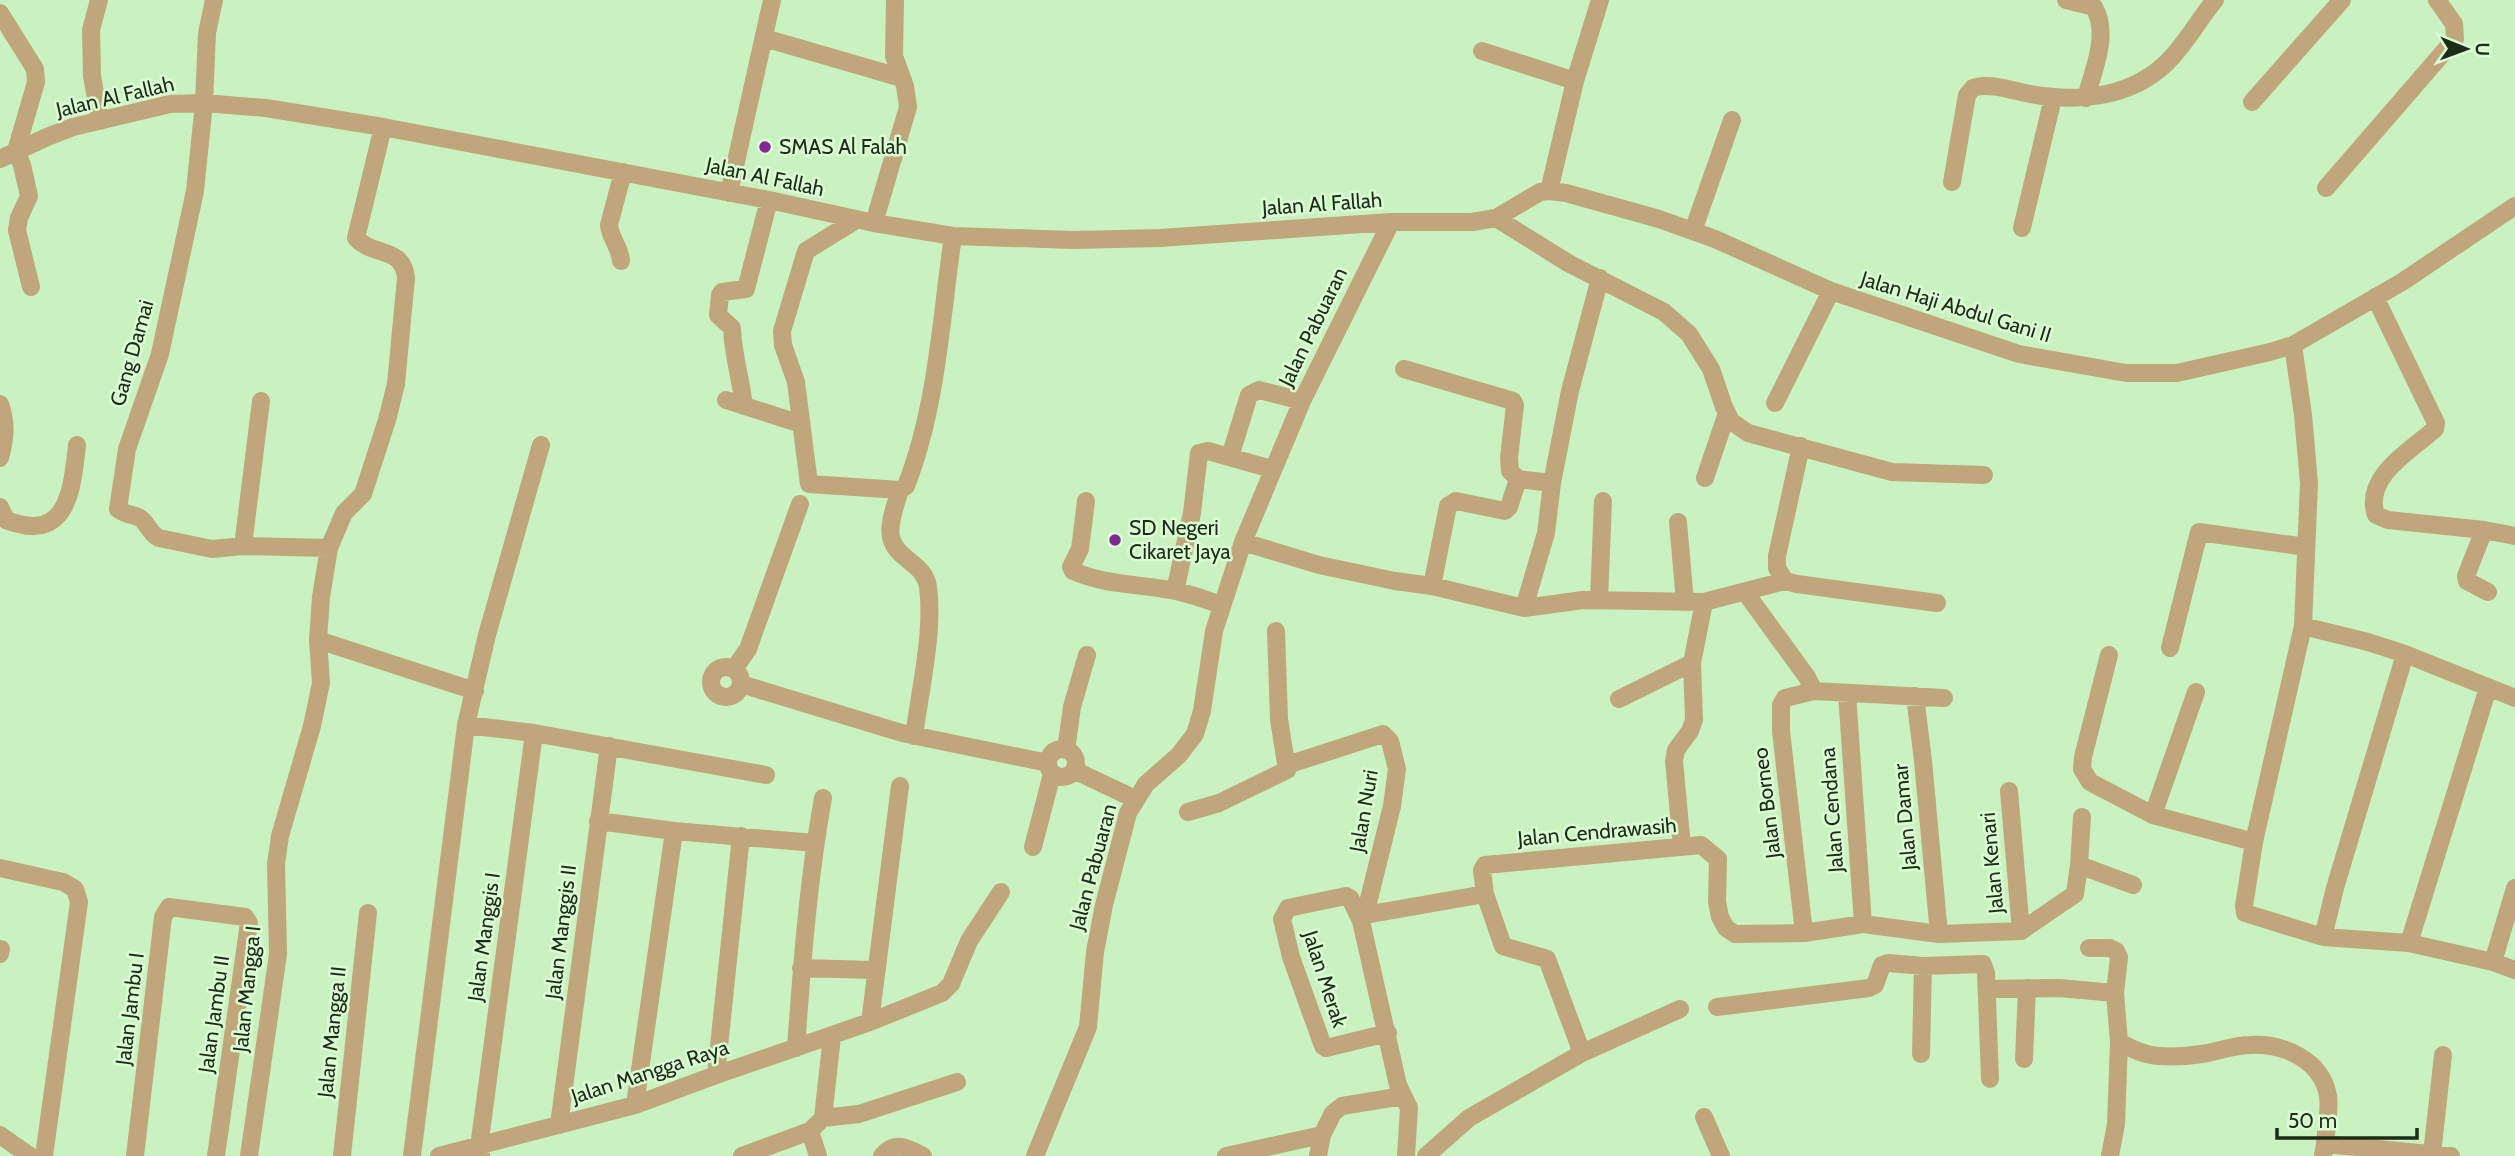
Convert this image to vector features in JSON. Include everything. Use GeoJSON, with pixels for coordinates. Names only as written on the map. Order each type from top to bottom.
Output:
{"type":"FeatureCollection","features":[{"type":"Feature","properties":{"kind":"street"},"geometry":{"type":"LineString","coordinates":[[99,0],[90,30],[92,76],[100,121]]}},
{"type":"Feature","properties":{"kind":"street"},"geometry":{"type":"LineString","coordinates":[[204,103],[207,33],[214,0]]}},
{"type":"Feature","properties":{"kind":"street"},"geometry":{"type":"LineString","coordinates":[[729,193],[772,0]]}},
{"type":"Feature","properties":{"kind":"street"},"geometry":{"type":"LineString","coordinates":[[895,0],[894,56],[906,90],[906,117],[865,221],[806,251],[782,331],[783,345],[796,382],[809,484],[900,490]]}},
{"type":"Feature","properties":{"kind":"street"},"geometry":{"type":"LineString","coordinates":[[1549,191],[1575,81],[1600,0]]}},
{"type":"Feature","properties":{"kind":"street"},"geometry":{"type":"LineString","coordinates":[[2066,0],[2094,7],[2100,18],[2101,41],[2086,98]]}},
{"type":"Feature","properties":{"kind":"street"},"geometry":{"type":"LineString","coordinates":[[1952,182],[1967,95],[1975,86],[2053,98],[2086,98],[2130,88],[2148,78],[2173,56],[2215,0]]}},
{"type":"Feature","properties":{"kind":"street"},"geometry":{"type":"LineString","coordinates":[[2252,102],[2342,0]]}},
{"type":"Feature","properties":{"kind":"street"},"geometry":{"type":"LineString","coordinates":[[2326,188],[2455,39],[2455,23],[2437,0]]}},
{"type":"Feature","properties":{"kind":"street"},"geometry":{"type":"LineString","coordinates":[[0,13],[35,69],[36,82],[8,155],[22,165],[29,197],[19,218],[17,230],[31,287]]}},
{"type":"Feature","properties":{"kind":"street"},"geometry":{"type":"LineString","coordinates":[[764,38],[902,78]]}},
{"type":"Feature","properties":{"kind":"street"},"geometry":{"type":"LineString","coordinates":[[1482,51],[1575,81]]}},
{"type":"Feature","properties":{"kind":"street"},"geometry":{"type":"LineString","coordinates":[[2022,228],[2053,98]]}},
{"type":"Feature","properties":{"kind":"street","name":"Jalan Al Fallah"},"geometry":{"type":"LineString","coordinates":[[8,155],[47,136],[100,121],[170,104],[204,103],[266,108],[383,127],[953,236],[1073,240],[1160,238],[1391,222],[1472,222],[1502,216],[1529,199],[1549,191]]}},
{"type":"Feature","properties":{"kind":"street","name":"Gang Damai"},"geometry":{"type":"LineString","coordinates":[[204,103],[195,191],[163,341],[127,449],[118,509],[122,513],[140,518],[153,535],[159,538],[212,549],[243,545]]}},
{"type":"Feature","properties":{"kind":"street"},"geometry":{"type":"LineString","coordinates":[[1693,231],[1732,120]]}},
{"type":"Feature","properties":{"kind":"street","name":"Jalan Mangga I"},"geometry":{"type":"LineString","coordinates":[[249,1156],[278,954],[276,864],[280,836],[312,726],[321,683],[318,640],[321,597],[329,548],[344,513],[363,494],[396,384],[405,267],[398,258],[361,243],[356,238],[383,127]]}},
{"type":"Feature","properties":{"kind":"street"},"geometry":{"type":"LineString","coordinates":[[621,261],[620,250],[609,225],[623,172]]}},
{"type":"Feature","properties":{"kind":"street","name":"Jalan Haji Abdul Gani II"},"geometry":{"type":"LineString","coordinates":[[1549,191],[1566,193],[1646,215],[1693,231],[1828,297],[2019,354],[2126,373],[2177,373],[2293,345],[2402,282],[2515,206]]}},
{"type":"Feature","properties":{"kind":"street"},"geometry":{"type":"LineString","coordinates":[[744,406],[741,379],[733,350],[732,328],[718,315],[718,309],[722,292],[746,289],[769,200]]}},
{"type":"Feature","properties":{"kind":"street"},"geometry":{"type":"LineString","coordinates":[[1502,216],[1568,264],[1664,312],[1689,334],[1711,369],[1731,421],[1748,433],[1892,472],[1984,475]]}},
{"type":"Feature","properties":{"kind":"street","name":"Jalan Pabuaran"},"geometry":{"type":"LineString","coordinates":[[1035,1156],[1087,1027],[1095,952],[1104,905],[1128,813],[1146,784],[1179,755],[1195,734],[1202,710],[1214,631],[1243,542],[1302,401],[1391,222]]}},
{"type":"Feature","properties":{"kind":"street"},"geometry":{"type":"LineString","coordinates":[[914,736],[930,615],[928,583],[917,566],[897,552],[890,536],[900,490],[907,484],[924,428],[938,359],[953,236]]}},
{"type":"Feature","properties":{"kind":"street"},"geometry":{"type":"LineString","coordinates":[[1524,608],[1546,533],[1552,482],[1570,391],[1600,278]]}},
{"type":"Feature","properties":{"kind":"street"},"geometry":{"type":"LineString","coordinates":[[1775,403],[1828,297]]}},
{"type":"Feature","properties":{"kind":"street"},"geometry":{"type":"LineString","coordinates":[[2375,297],[2436,423],[2435,429],[2381,477],[2373,499],[2375,515],[2388,520],[2515,536]]}},
{"type":"Feature","properties":{"kind":"street"},"geometry":{"type":"LineString","coordinates":[[2293,345],[2304,415],[2309,483],[2304,626],[2254,842],[2245,913],[2323,937],[2409,943],[2493,962],[2515,970]]}},
{"type":"Feature","properties":{"kind":"street"},"geometry":{"type":"LineString","coordinates":[[1404,369],[1513,401],[1515,405],[1510,471],[1518,479],[1552,482]]}},
{"type":"Feature","properties":{"kind":"street"},"geometry":{"type":"LineString","coordinates":[[1230,457],[1249,395],[1259,390],[1302,401]]}},
{"type":"Feature","properties":{"kind":"street"},"geometry":{"type":"LineString","coordinates":[[726,400],[801,424]]}},
{"type":"Feature","properties":{"kind":"street"},"geometry":{"type":"LineString","coordinates":[[261,401],[243,545],[329,548]]}},
{"type":"Feature","properties":{"kind":"street"},"geometry":{"type":"LineString","coordinates":[[0,404],[5,418],[5,436],[0,458]]}},
{"type":"Feature","properties":{"kind":"street"},"geometry":{"type":"LineString","coordinates":[[1704,478],[1727,413]]}},
{"type":"Feature","properties":{"kind":"street"},"geometry":{"type":"LineString","coordinates":[[0,507],[6,520],[20,526],[33,527],[49,522],[57,516],[65,508],[70,493],[77,445]]}},
{"type":"Feature","properties":{"kind":"street"},"geometry":{"type":"LineString","coordinates":[[412,1156],[466,724],[487,635],[541,445]]}},
{"type":"Feature","properties":{"kind":"street"},"geometry":{"type":"LineString","coordinates":[[1785,581],[1777,568],[1777,556],[1801,446]]}},
{"type":"Feature","properties":{"kind":"street"},"geometry":{"type":"LineString","coordinates":[[1175,590],[1192,513],[1198,456],[1205,450],[1272,469]]}},
{"type":"Feature","properties":{"kind":"street"},"geometry":{"type":"LineString","coordinates":[[1432,586],[1448,506],[1455,501],[1505,511],[1509,507],[1518,479]]}},
{"type":"Feature","properties":{"kind":"street"},"geometry":{"type":"LineString","coordinates":[[1086,501],[1080,549],[1071,570],[1091,579],[1128,586],[1175,590],[1222,605]]}},
{"type":"Feature","properties":{"kind":"street"},"geometry":{"type":"LineString","coordinates":[[1599,600],[1603,501]]}},
{"type":"Feature","properties":{"kind":"street"},"geometry":{"type":"LineString","coordinates":[[800,504],[738,677],[914,736],[1050,768],[1065,777],[1074,770],[1076,759],[1066,750]]}},
{"type":"Feature","properties":{"kind":"street"},"geometry":{"type":"LineString","coordinates":[[1678,522],[1685,602]]}},
{"type":"Feature","properties":{"kind":"street"},"geometry":{"type":"LineString","coordinates":[[2484,530],[2466,576],[2467,581],[2488,592]]}},
{"type":"Feature","properties":{"kind":"street"},"geometry":{"type":"LineString","coordinates":[[2170,648],[2199,532],[2306,547]]}},
{"type":"Feature","properties":{"kind":"street"},"geometry":{"type":"LineString","coordinates":[[1243,542],[1320,565],[1432,586],[1524,608],[1583,600],[1704,602],[1785,581],[1937,603]]}},
{"type":"Feature","properties":{"kind":"street"},"geometry":{"type":"LineString","coordinates":[[1745,592],[1814,691],[1944,698]]}},
{"type":"Feature","properties":{"kind":"street"},"geometry":{"type":"LineString","coordinates":[[1682,847],[1674,761],[1676,750],[1690,731],[1693,720],[1692,663],[1704,602]]}},
{"type":"Feature","properties":{"kind":"street"},"geometry":{"type":"LineString","coordinates":[[2304,626],[2406,654],[2515,698]]}},
{"type":"Feature","properties":{"kind":"street"},"geometry":{"type":"LineString","coordinates":[[1188,812],[1219,803],[1284,774],[1287,765],[1279,719],[1276,631]]}},
{"type":"Feature","properties":{"kind":"street"},"geometry":{"type":"LineString","coordinates":[[318,640],[475,691]]}},
{"type":"Feature","properties":{"kind":"street"},"geometry":{"type":"LineString","coordinates":[[2323,937],[2335,888],[2406,654]]}},
{"type":"Feature","properties":{"kind":"street"},"geometry":{"type":"LineString","coordinates":[[1066,750],[1072,707],[1087,655]]}},
{"type":"Feature","properties":{"kind":"street"},"geometry":{"type":"LineString","coordinates":[[2109,655],[2082,757],[2082,769],[2090,782],[2154,815],[2254,842]]}},
{"type":"Feature","properties":{"kind":"street"},"geometry":{"type":"LineString","coordinates":[[1619,699],[1692,663]]}},
{"type":"Feature","properties":{"kind":"street"},"geometry":{"type":"LineString","coordinates":[[2409,943],[2488,688]]}},
{"type":"Feature","properties":{"kind":"street","name":"Jalan Borneo"},"geometry":{"type":"LineString","coordinates":[[1804,933],[1780,714],[1785,698],[1814,691]]}},
{"type":"Feature","properties":{"kind":"street"},"geometry":{"type":"LineString","coordinates":[[2154,815],[2196,692]]}},
{"type":"Feature","properties":{"kind":"street","name":"Jalan Cendana"},"geometry":{"type":"LineString","coordinates":[[1847,693],[1863,924]]}},
{"type":"Feature","properties":{"kind":"street","name":"Jalan Damar"},"geometry":{"type":"LineString","coordinates":[[1915,696],[1939,934]]}},
{"type":"Feature","properties":{"kind":"street"},"geometry":{"type":"LineString","coordinates":[[466,724],[534,733],[766,775]]}},
{"type":"Feature","properties":{"kind":"street","name":"Jalan Manggis I"},"geometry":{"type":"LineString","coordinates":[[480,1152],[534,733]]}},
{"type":"Feature","properties":{"kind":"street","name":"Jalan Nuri"},"geometry":{"type":"LineString","coordinates":[[1287,765],[1383,734],[1390,741],[1396,769],[1392,806],[1363,918]]}},
{"type":"Feature","properties":{"kind":"street","name":"Jalan Manggis II"},"geometry":{"type":"LineString","coordinates":[[559,1125],[609,746]]}},
{"type":"Feature","properties":{"kind":"street"},"geometry":{"type":"LineString","coordinates":[[1033,847],[1053,752],[1066,750]]}},
{"type":"Feature","properties":{"kind":"street"},"geometry":{"type":"LineString","coordinates":[[1074,770],[1135,799]]}},
{"type":"Feature","properties":{"kind":"street"},"geometry":{"type":"LineString","coordinates":[[870,1022],[900,786]]}},
{"type":"Feature","properties":{"kind":"street","name":"Jalan Kenari"},"geometry":{"type":"LineString","coordinates":[[2009,791],[2021,930]]}},
{"type":"Feature","properties":{"kind":"street"},"geometry":{"type":"LineString","coordinates":[[796,1048],[801,968],[822,798]]}},
{"type":"Feature","properties":{"kind":"street"},"geometry":{"type":"LineString","coordinates":[[2021,930],[2076,893],[2082,817]]}},
{"type":"Feature","properties":{"kind":"street"},"geometry":{"type":"LineString","coordinates":[[598,821],[674,831],[815,843]]}},
{"type":"Feature","properties":{"kind":"street"},"geometry":{"type":"LineString","coordinates":[[635,1105],[674,831]]}},
{"type":"Feature","properties":{"kind":"street"},"geometry":{"type":"LineString","coordinates":[[716,1074],[741,836]]}},
{"type":"Feature","properties":{"kind":"street","name":"Jalan Cendrawasih"},"geometry":{"type":"LineString","coordinates":[[1485,894],[1482,870],[1484,865],[1702,845],[1718,859],[1717,902],[1720,917],[1726,928],[1735,934],[1804,933],[1863,924],[1939,934],[2021,930]]}},
{"type":"Feature","properties":{"kind":"street"},"geometry":{"type":"LineString","coordinates":[[2079,864],[2133,885]]}},
{"type":"Feature","properties":{"kind":"street"},"geometry":{"type":"LineString","coordinates":[[0,868],[63,881],[75,890],[79,902],[44,1156]]}},
{"type":"Feature","properties":{"kind":"street"},"geometry":{"type":"LineString","coordinates":[[2493,962],[2515,888]]}},
{"type":"Feature","properties":{"kind":"street","name":"Jalan Mangga Raya"},"geometry":{"type":"LineString","coordinates":[[439,1156],[480,1152],[559,1125],[635,1105],[716,1074],[832,1036],[942,993],[951,984],[969,941],[1001,892]]}},
{"type":"Feature","properties":{"kind":"street"},"geometry":{"type":"LineString","coordinates":[[1406,1156],[1409,1108],[1401,1090],[1363,918],[1485,894],[1504,946],[1547,959],[1582,1053]]}},
{"type":"Feature","properties":{"kind":"street","name":"Jalan Merak"},"geometry":{"type":"LineString","coordinates":[[1363,918],[1346,896],[1289,908],[1282,919],[1291,957],[1323,1046],[1326,1048],[1388,1036]]}},
{"type":"Feature","properties":{"kind":"street","name":"Jalan Jambu I"},"geometry":{"type":"LineString","coordinates":[[135,1156],[163,917],[169,908],[208,912]]}},
{"type":"Feature","properties":{"kind":"street","name":"Jalan Jambu II"},"geometry":{"type":"LineString","coordinates":[[208,912],[245,918],[250,925],[216,1156]]}},
{"type":"Feature","properties":{"kind":"street","name":"Jalan Mangga II"},"geometry":{"type":"LineString","coordinates":[[342,1156],[368,913]]}},
{"type":"Feature","properties":{"kind":"street"},"geometry":{"type":"LineString","coordinates":[[2089,948],[2110,948],[2116,951],[2119,957],[2115,993],[2119,1042],[2116,1124],[2110,1156]]}},
{"type":"Feature","properties":{"kind":"street"},"geometry":{"type":"LineString","coordinates":[[1717,1007],[1869,988],[1875,985],[1882,965],[1894,963],[1923,966],[1983,964],[1986,967],[1990,1079]]}},
{"type":"Feature","properties":{"kind":"street"},"geometry":{"type":"LineString","coordinates":[[1922,1054],[1923,966]]}},
{"type":"Feature","properties":{"kind":"street"},"geometry":{"type":"LineString","coordinates":[[801,968],[876,971]]}},
{"type":"Feature","properties":{"kind":"street"},"geometry":{"type":"LineString","coordinates":[[2024,1059],[2027,988]]}},
{"type":"Feature","properties":{"kind":"street"},"geometry":{"type":"LineString","coordinates":[[1987,989],[2059,988],[2115,993]]}},
{"type":"Feature","properties":{"kind":"street"},"geometry":{"type":"LineString","coordinates":[[1426,1156],[1469,1118],[1582,1053],[1680,1009]]}},
{"type":"Feature","properties":{"kind":"street"},"geometry":{"type":"LineString","coordinates":[[823,1118],[832,1036]]}},
{"type":"Feature","properties":{"kind":"street"},"geometry":{"type":"LineString","coordinates":[[2119,1042],[2137,1052],[2158,1056],[2202,1054],[2250,1045],[2280,1048],[2303,1058],[2317,1069],[2324,1079],[2328,1098],[2324,1150],[2451,1156]]}},
{"type":"Feature","properties":{"kind":"street"},"geometry":{"type":"LineString","coordinates":[[2432,1154],[2443,1055]]}},
{"type":"Feature","properties":{"kind":"street"},"geometry":{"type":"LineString","coordinates":[[742,1156],[810,1131],[823,1118],[859,1114],[957,1082]]}},
{"type":"Feature","properties":{"kind":"street"},"geometry":{"type":"LineString","coordinates":[[1318,1156],[1322,1135],[1333,1114],[1342,1107],[1401,1090]]}},
{"type":"Feature","properties":{"kind":"street"},"geometry":{"type":"LineString","coordinates":[[1704,1117],[1721,1156]]}},
{"type":"Feature","properties":{"kind":"street"},"geometry":{"type":"LineString","coordinates":[[810,1131],[818,1156]]}},
{"type":"Feature","properties":{"kind":"street"},"geometry":{"type":"LineString","coordinates":[[0,1135],[30,1156]]}},
{"type":"Feature","properties":{"kind":"street"},"geometry":{"type":"LineString","coordinates":[[1226,1156],[1322,1135]]}},
{"type":"Feature","properties":{"kind":"street"},"geometry":{"type":"LineString","coordinates":[[882,1156],[888,1148],[902,1146],[923,1156]]}},
{"type":"Feature","properties":{"kind":"place","name":"SMAS Al Falah"},"geometry":{"type":"Point","coordinates":[765,147]}},
{"type":"Feature","properties":{"kind":"place","name":"SD Negeri Cikaret Jaya"},"geometry":{"type":"Point","coordinates":[1115,540]}}]}
